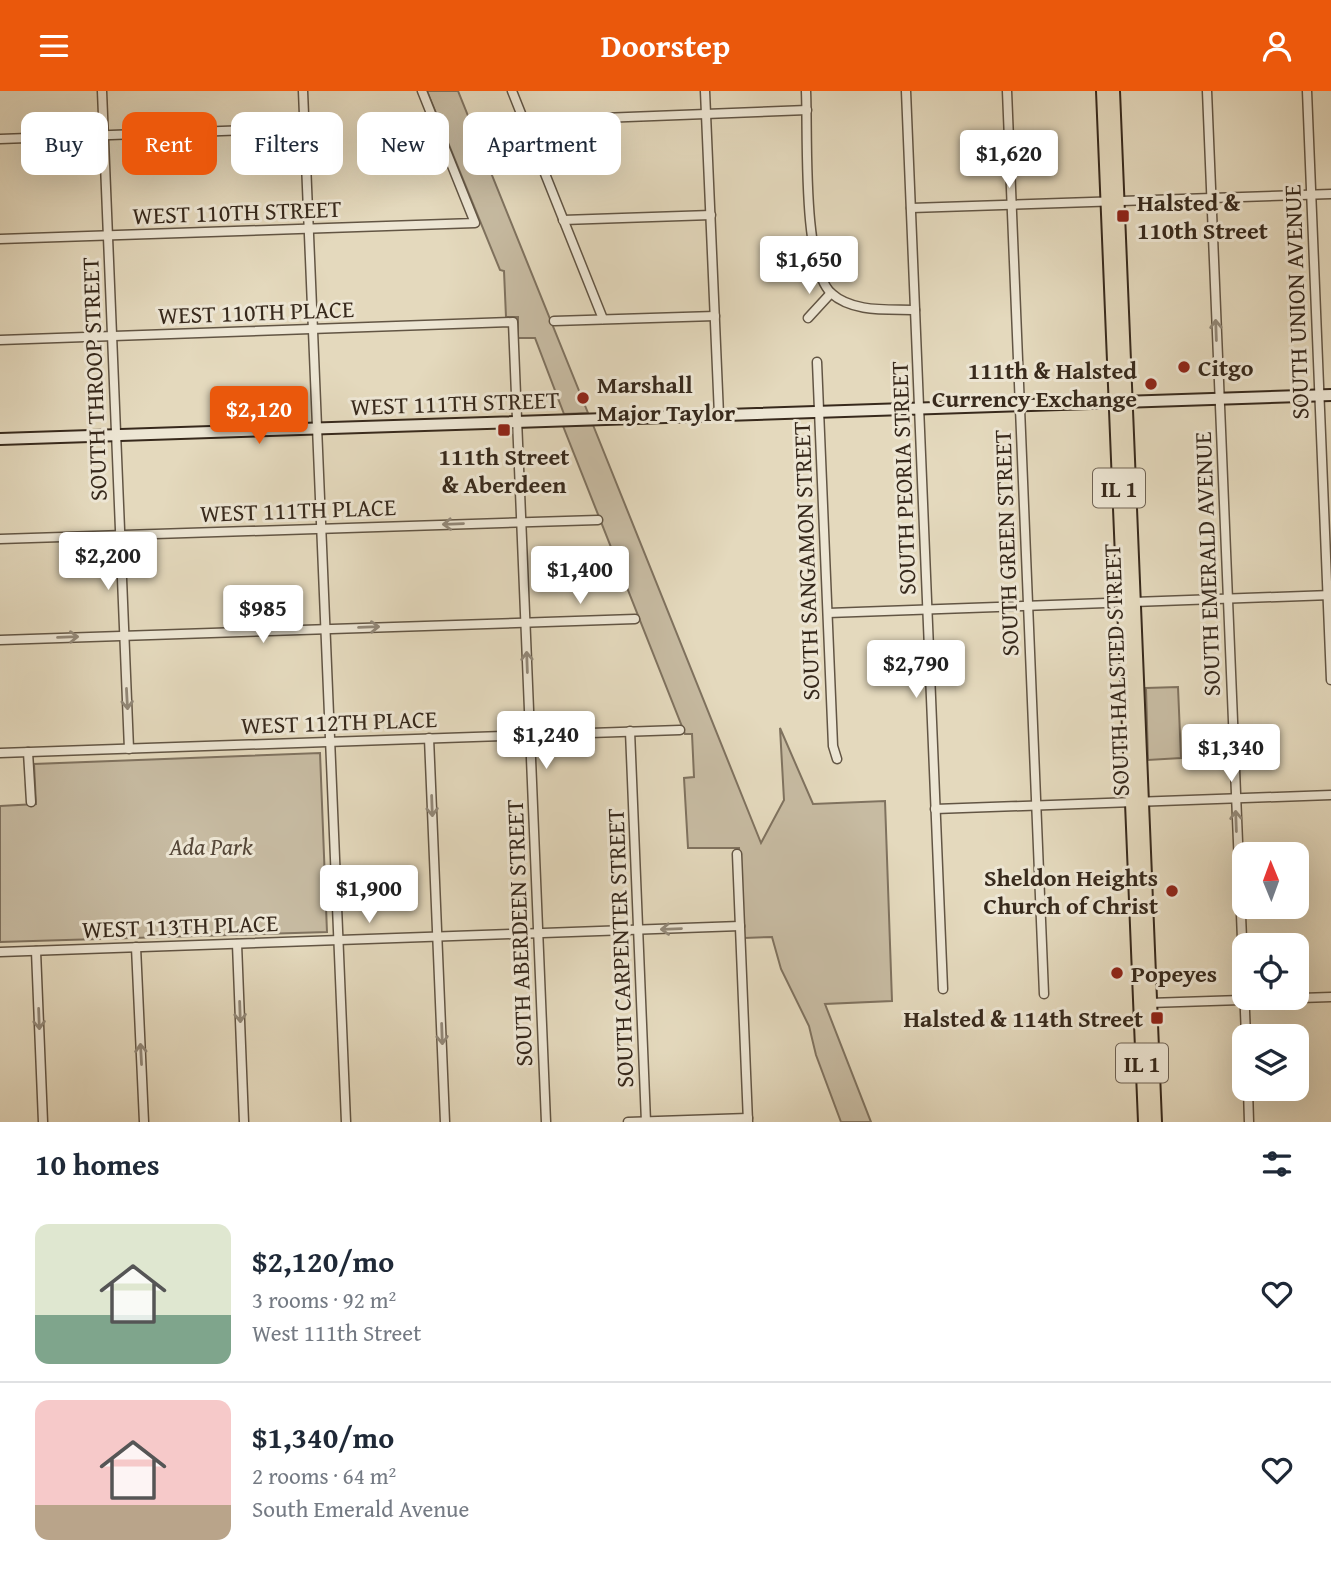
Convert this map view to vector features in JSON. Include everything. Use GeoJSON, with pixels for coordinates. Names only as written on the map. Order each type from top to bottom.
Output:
{"type":"FeatureCollection","features":[{"type":"Feature","properties":{"kind":"main road","name":"SOUTH HALSTED STREET"},"geometry":{"type":"LineString","coordinates":[[1102,91],[1112,201]]}},
{"type":"Feature","properties":{"kind":"main road","name":"SOUTH HALSTED STREET"},"geometry":{"type":"LineString","coordinates":[[1113,91],[1112,201],[1145,1003],[1145,1122]]}},
{"type":"Feature","properties":{"kind":"main road","name":"WEST 111TH STREET"},"geometry":{"type":"LineString","coordinates":[[0,439],[1325,395]]}},
{"type":"Feature","properties":{"kind":"main road","name":"SOUTH HALSTED STREET"},"geometry":{"type":"LineString","coordinates":[[1145,1003],[1155,1122]]}},
{"type":"Feature","properties":{"kind":"street","name":"SOUTH THROOP STREET"},"geometry":{"type":"LineString","coordinates":[[102,91],[102,112]]}},
{"type":"Feature","properties":{"kind":"street"},"geometry":{"type":"LineString","coordinates":[[303,91],[304,112]]}},
{"type":"Feature","properties":{"kind":"street","name":"WEST 110TH STREET"},"geometry":{"type":"LineString","coordinates":[[0,239],[475,223],[422,91]]}},
{"type":"Feature","properties":{"kind":"street"},"geometry":{"type":"LineString","coordinates":[[512,91],[520,112]]}},
{"type":"Feature","properties":{"kind":"street"},"geometry":{"type":"LineString","coordinates":[[705,91],[719,415]]}},
{"type":"Feature","properties":{"kind":"street"},"geometry":{"type":"LineString","coordinates":[[806,91],[813,254],[819,272],[831,293],[863,307],[915,310]]}},
{"type":"Feature","properties":{"kind":"street","name":"SOUTH PEORIA STREET"},"geometry":{"type":"LineString","coordinates":[[906,91],[943,989]]}},
{"type":"Feature","properties":{"kind":"street","name":"SOUTH GREEN STREET"},"geometry":{"type":"LineString","coordinates":[[1007,91],[1044,994]]}},
{"type":"Feature","properties":{"kind":"street","name":"SOUTH EMERALD AVENUE"},"geometry":{"type":"LineString","coordinates":[[1207,91],[1241,933]]}},
{"type":"Feature","properties":{"kind":"street","name":"SOUTH UNION AVENUE"},"geometry":{"type":"LineString","coordinates":[[1307,91],[1311,195],[1325,395],[1331,680]]}},
{"type":"Feature","properties":{"kind":"street"},"geometry":{"type":"LineString","coordinates":[[621,117],[807,110]]}},
{"type":"Feature","properties":{"kind":"street"},"geometry":{"type":"LineString","coordinates":[[108,135],[231,131]]}},
{"type":"Feature","properties":{"kind":"street"},"geometry":{"type":"LineString","coordinates":[[0,139],[21,138]]}},
{"type":"Feature","properties":{"kind":"street","name":"SOUTH THROOP STREET"},"geometry":{"type":"LineString","coordinates":[[105,175],[129,748]]}},
{"type":"Feature","properties":{"kind":"street"},"geometry":{"type":"LineString","coordinates":[[307,175],[346,1122]]}},
{"type":"Feature","properties":{"kind":"street"},"geometry":{"type":"LineString","coordinates":[[545,175],[603,319]]}},
{"type":"Feature","properties":{"kind":"street"},"geometry":{"type":"LineString","coordinates":[[911,208],[1331,194]]}},
{"type":"Feature","properties":{"kind":"street"},"geometry":{"type":"LineString","coordinates":[[563,220],[711,215]]}},
{"type":"Feature","properties":{"kind":"street"},"geometry":{"type":"LineString","coordinates":[[808,318],[831,293]]}},
{"type":"Feature","properties":{"kind":"street"},"geometry":{"type":"LineString","coordinates":[[554,321],[715,316]]}},
{"type":"Feature","properties":{"kind":"street","name":"WEST 110TH PLACE"},"geometry":{"type":"LineString","coordinates":[[0,340],[513,322]]}},
{"type":"Feature","properties":{"kind":"street","name":"SOUTH ABERDEEN STREET"},"geometry":{"type":"LineString","coordinates":[[513,322],[546,1122]]}},
{"type":"Feature","properties":{"kind":"street","name":"SOUTH SANGAMON STREET"},"geometry":{"type":"LineString","coordinates":[[817,362],[832,746],[837,758]]}},
{"type":"Feature","properties":{"kind":"street","name":"WEST 111TH PLACE"},"geometry":{"type":"LineString","coordinates":[[0,539],[598,520]]}},
{"type":"Feature","properties":{"kind":"street"},"geometry":{"type":"LineString","coordinates":[[828,613],[1329,595]]}},
{"type":"Feature","properties":{"kind":"street"},"geometry":{"type":"LineString","coordinates":[[0,640],[635,619]]}},
{"type":"Feature","properties":{"kind":"street","name":"WEST 112TH PLACE"},"geometry":{"type":"LineString","coordinates":[[0,753],[680,730]]}},
{"type":"Feature","properties":{"kind":"street","name":"SOUTH CARPENTER STREET"},"geometry":{"type":"LineString","coordinates":[[631,731],[646,1122]]}},
{"type":"Feature","properties":{"kind":"street"},"geometry":{"type":"LineString","coordinates":[[429,738],[446,1122]]}},
{"type":"Feature","properties":{"kind":"street"},"geometry":{"type":"LineString","coordinates":[[28,752],[31,802]]}},
{"type":"Feature","properties":{"kind":"street"},"geometry":{"type":"LineString","coordinates":[[935,809],[1331,795]]}},
{"type":"Feature","properties":{"kind":"street"},"geometry":{"type":"LineString","coordinates":[[628,1122],[748,1120],[737,854]]}},
{"type":"Feature","properties":{"kind":"street","name":"WEST 113TH PLACE"},"geometry":{"type":"LineString","coordinates":[[0,952],[740,926]]}},
{"type":"Feature","properties":{"kind":"street"},"geometry":{"type":"LineString","coordinates":[[237,944],[244,1122]]}},
{"type":"Feature","properties":{"kind":"street"},"geometry":{"type":"LineString","coordinates":[[136,947],[144,1122]]}},
{"type":"Feature","properties":{"kind":"street"},"geometry":{"type":"LineString","coordinates":[[36,951],[43,1122]]}},
{"type":"Feature","properties":{"kind":"street"},"geometry":{"type":"LineString","coordinates":[[1309,998],[1331,997]]}},
{"type":"Feature","properties":{"kind":"street"},"geometry":{"type":"LineString","coordinates":[[1145,1003],[1232,1000]]}},
{"type":"Feature","properties":{"kind":"street"},"geometry":{"type":"LineString","coordinates":[[1249,1101],[1250,1122]]}},
{"type":"Feature","properties":{"kind":"green space"},"geometry":{"type":"Polygon","coordinates":[[[427,91],[458,91],[466,112],[463,112],[463,175],[492,175],[588,413],[564,414],[535,338],[518,338],[518,317],[506,317],[504,271],[500,270],[449,145],[449,112],[436,112],[427,91]]]}},
{"type":"Feature","properties":{"kind":"green space"},"geometry":{"type":"Polygon","coordinates":[[[593,425],[761,843],[784,800],[780,728],[813,804],[885,801],[892,1001],[825,1004],[871,1122],[841,1122],[816,1055],[809,1026],[781,969],[772,937],[744,938],[739,848],[688,848],[684,778],[694,777],[692,734],[685,734],[563,426],[593,425]]]}},
{"type":"Feature","properties":{"kind":"green space"},"geometry":{"type":"Polygon","coordinates":[[[1178,687],[1181,758],[1148,760],[1146,688],[1178,687]]]}},
{"type":"Feature","properties":{"kind":"green space","name":"Ada Park"},"geometry":{"type":"Polygon","coordinates":[[[320,753],[327,932],[0,942],[0,806],[36,804],[34,764],[320,753]]]}},
{"type":"Feature","properties":{"kind":"place","name":"Halsted & 110th Street"},"geometry":{"type":"Point","coordinates":[1123,216]}},
{"type":"Feature","properties":{"kind":"place","name":"Citgo"},"geometry":{"type":"Point","coordinates":[1184,367]}},
{"type":"Feature","properties":{"kind":"place","name":"111th & Halsted Currency Exchange"},"geometry":{"type":"Point","coordinates":[1151,384]}},
{"type":"Feature","properties":{"kind":"place","name":"Marshall Major Taylor"},"geometry":{"type":"Point","coordinates":[583,398]}},
{"type":"Feature","properties":{"kind":"place","name":"111th Street & Aberdeen"},"geometry":{"type":"Point","coordinates":[504,430]}},
{"type":"Feature","properties":{"kind":"place","name":"Sheldon Heights Church of Christ"},"geometry":{"type":"Point","coordinates":[1172,891]}},
{"type":"Feature","properties":{"kind":"place","name":"Popeyes"},"geometry":{"type":"Point","coordinates":[1117,973]}},
{"type":"Feature","properties":{"kind":"place","name":"Halsted & 114th Street"},"geometry":{"type":"Point","coordinates":[1157,1018]}}]}
